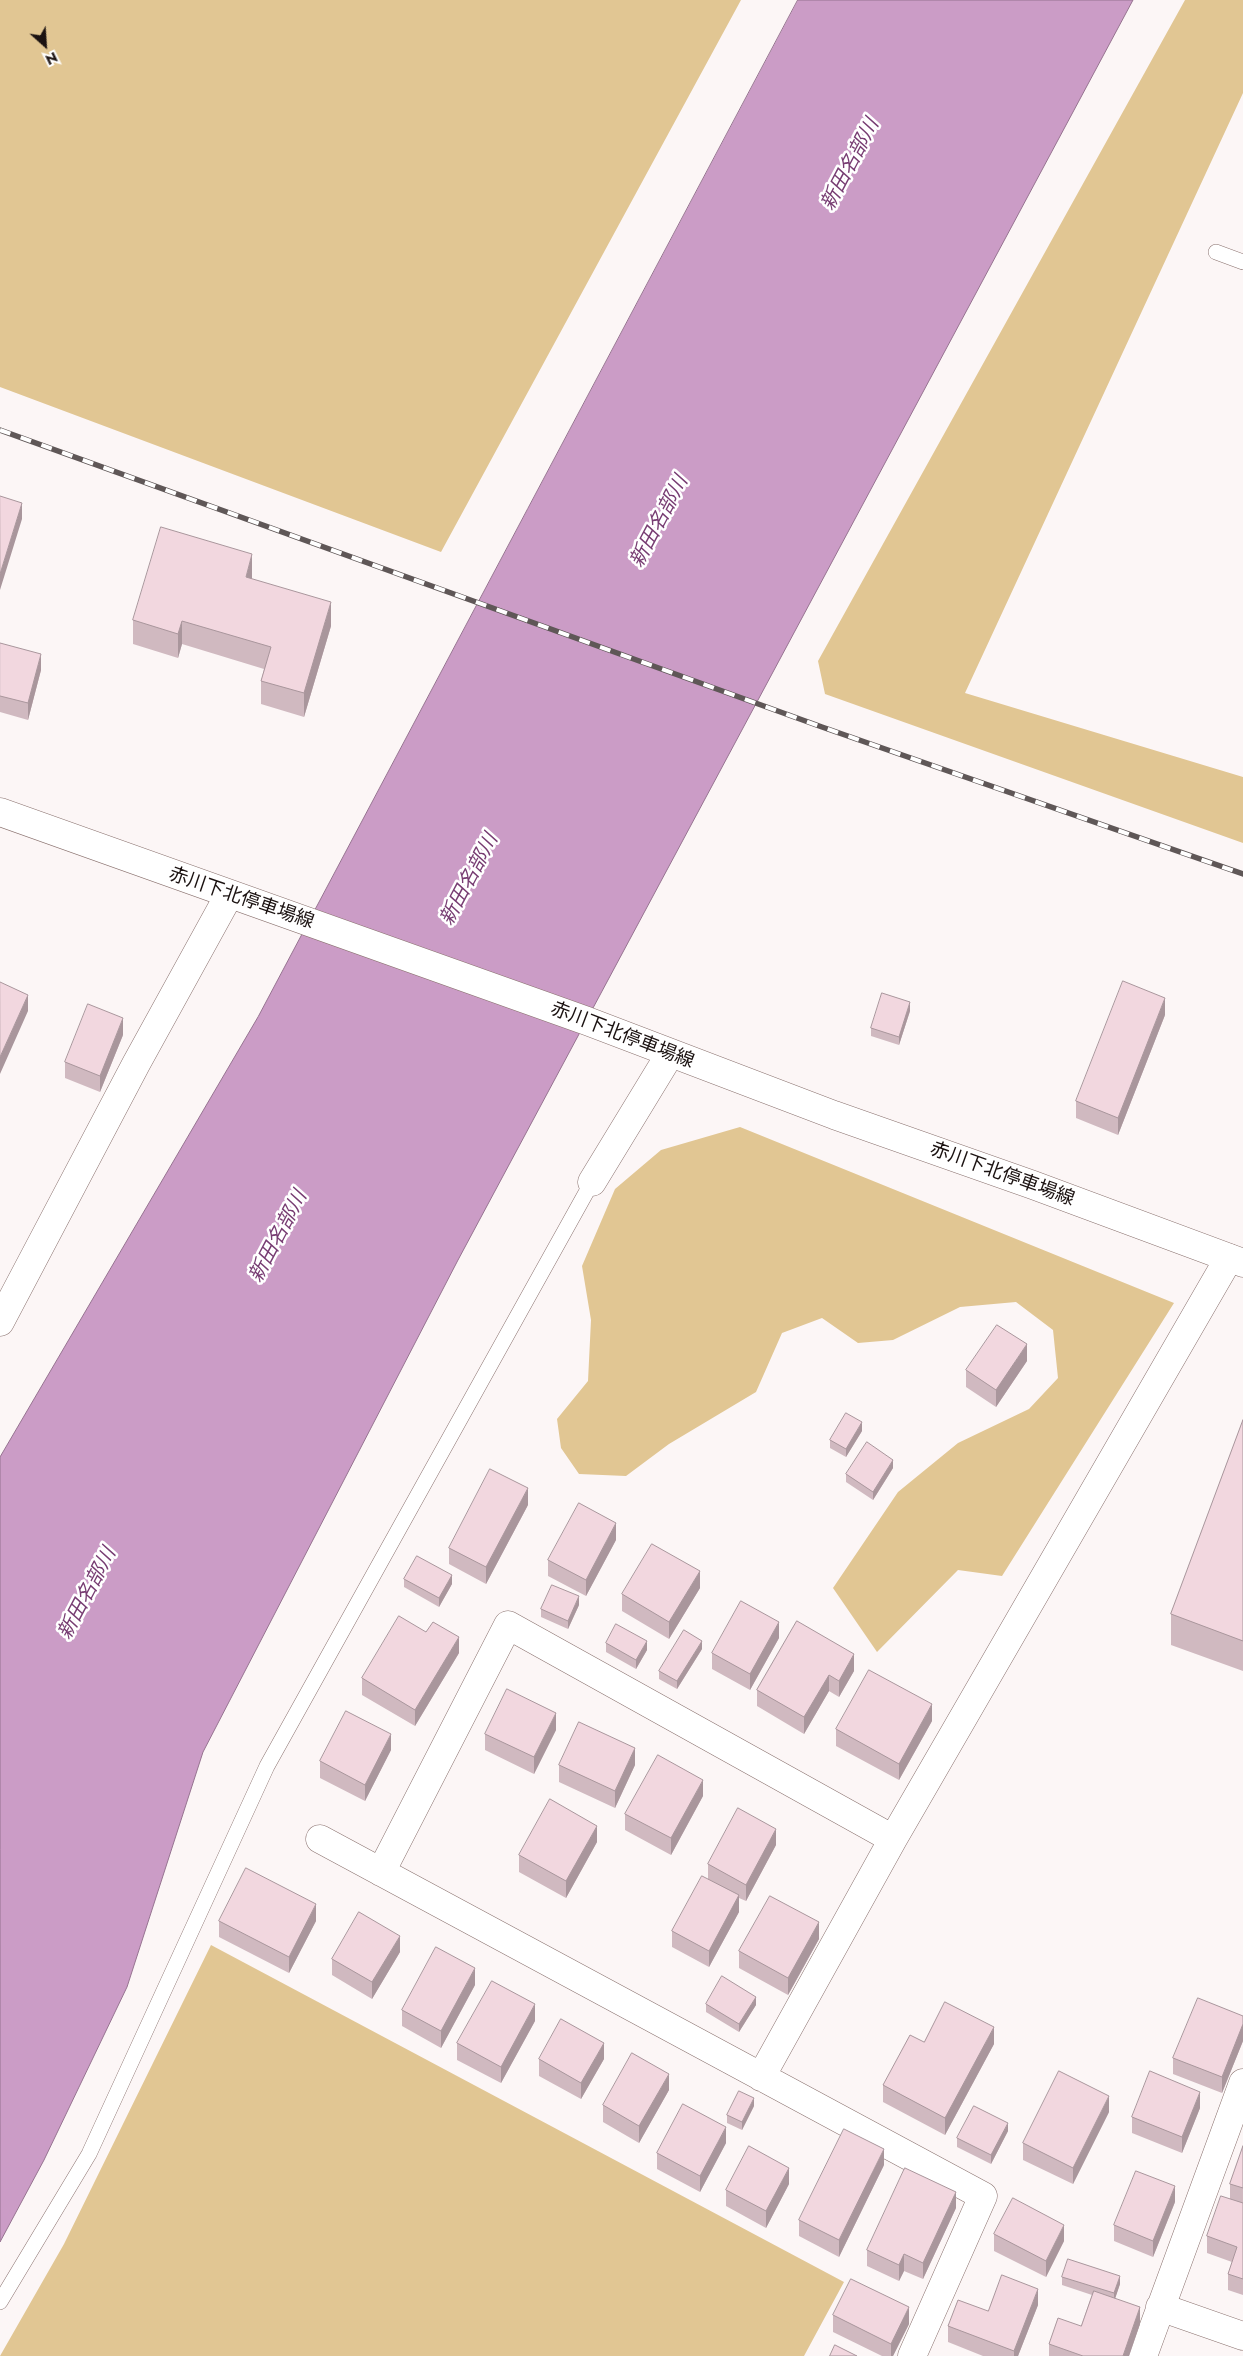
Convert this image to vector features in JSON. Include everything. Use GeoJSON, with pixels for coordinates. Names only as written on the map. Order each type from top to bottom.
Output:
{"type":"FeatureCollection","features":[{"type":"Feature","properties":{"kind":"street","name":"赤川下北停車場線"},"geometry":{"type":"LineString","coordinates":[[0,812],[587,1021],[670,1054],[1236,1260]]}},
{"type":"Feature","properties":{"kind":"street"},"geometry":{"type":"LineString","coordinates":[[0,1322],[136,1064],[238,898]]}},
{"type":"Feature","properties":{"kind":"street"},"geometry":{"type":"LineString","coordinates":[[592,1182],[670,1054]]}},
{"type":"Feature","properties":{"kind":"street"},"geometry":{"type":"LineString","coordinates":[[761,2078],[893,1839],[1236,1260]]}},
{"type":"Feature","properties":{"kind":"street"},"geometry":{"type":"LineString","coordinates":[[381,1872],[508,1625],[893,1839]]}},
{"type":"Feature","properties":{"kind":"street"},"geometry":{"type":"LineString","coordinates":[[320,1840],[983,2196],[912,2356]]}},
{"type":"Feature","properties":{"kind":"street"},"geometry":{"type":"LineString","coordinates":[[1144,2356],[1160,2307],[1237,2114],[1243,2083]]}},
{"type":"Feature","properties":{"kind":"street"},"geometry":{"type":"LineString","coordinates":[[1160,2307],[1243,2336]]}},
{"type":"Feature","properties":{"kind":"lane"},"geometry":{"type":"LineString","coordinates":[[1216,252],[1243,262]]}},
{"type":"Feature","properties":{"kind":"lane"},"geometry":{"type":"LineString","coordinates":[[0,2302],[89,2154],[267,1766],[592,1182]]}},
{"type":"Feature","properties":{"kind":"shaded area"},"geometry":{"type":"Polygon","coordinates":[[[0,0],[741,0],[441,552],[0,387],[0,0]]]}},
{"type":"Feature","properties":{"kind":"shaded area"},"geometry":{"type":"Polygon","coordinates":[[[1185,0],[1243,0],[1243,93],[965,693],[1243,777],[1243,843],[825,694],[818,661],[1185,0]]]}},
{"type":"Feature","properties":{"kind":"shaded area"},"geometry":{"type":"Polygon","coordinates":[[[740,1127],[1174,1303],[1002,1576],[958,1570],[877,1652],[833,1588],[898,1492],[958,1443],[1029,1409],[1058,1378],[1053,1330],[1016,1302],[960,1307],[893,1340],[858,1343],[822,1318],[782,1333],[756,1392],[669,1444],[626,1476],[579,1474],[561,1448],[557,1419],[588,1381],[591,1320],[582,1266],[615,1189],[661,1150],[740,1127]]]}},
{"type":"Feature","properties":{"kind":"shaded area"},"geometry":{"type":"Polygon","coordinates":[[[211,1945],[844,2282],[804,2356],[0,2356],[64,2244],[211,1945]]]}},
{"type":"Feature","properties":{"kind":"water","name":"新田名部川"},"geometry":{"type":"Polygon","coordinates":[[[798,0],[1133,0],[458,1260],[203,1752],[127,1987],[44,2160],[0,2242],[0,1457],[258,1017],[798,0]]]}},
{"type":"Feature","properties":{"kind":"building"},"geometry":{"type":"Polygon","coordinates":[[[0,496],[22,503],[0,574],[0,496]]]}},
{"type":"Feature","properties":{"kind":"building"},"geometry":{"type":"Polygon","coordinates":[[[161,527],[252,554],[246,577],[331,602],[304,693],[261,681],[271,647],[182,621],[178,634],[133,620],[161,527]]]}},
{"type":"Feature","properties":{"kind":"building"},"geometry":{"type":"Polygon","coordinates":[[[0,643],[41,654],[28,703],[0,696],[0,643]]]}},
{"type":"Feature","properties":{"kind":"building"},"geometry":{"type":"Polygon","coordinates":[[[1123,981],[1165,998],[1118,1118],[1076,1101],[1123,981]]]}},
{"type":"Feature","properties":{"kind":"building"},"geometry":{"type":"Polygon","coordinates":[[[0,982],[28,995],[0,1057],[0,982]]]}},
{"type":"Feature","properties":{"kind":"building"},"geometry":{"type":"Polygon","coordinates":[[[882,993],[910,1002],[899,1037],[871,1028],[882,993]]]}},
{"type":"Feature","properties":{"kind":"building"},"geometry":{"type":"Polygon","coordinates":[[[88,1004],[123,1018],[100,1076],[65,1062],[88,1004]]]}},
{"type":"Feature","properties":{"kind":"building"},"geometry":{"type":"Polygon","coordinates":[[[997,1325],[1027,1344],[996,1390],[966,1370],[997,1325]]]}},
{"type":"Feature","properties":{"kind":"building"},"geometry":{"type":"Polygon","coordinates":[[[846,1413],[862,1422],[846,1449],[830,1440],[846,1413]]]}},
{"type":"Feature","properties":{"kind":"building"},"geometry":{"type":"Polygon","coordinates":[[[1243,1420],[1243,1641],[1171,1614],[1243,1420]]]}},
{"type":"Feature","properties":{"kind":"building"},"geometry":{"type":"Polygon","coordinates":[[[867,1442],[893,1460],[873,1492],[846,1474],[867,1442]]]}},
{"type":"Feature","properties":{"kind":"building"},"geometry":{"type":"Polygon","coordinates":[[[490,1469],[528,1488],[486,1567],[449,1548],[490,1469]]]}},
{"type":"Feature","properties":{"kind":"building"},"geometry":{"type":"Polygon","coordinates":[[[579,1503],[616,1523],[586,1580],[548,1560],[579,1503]]]}},
{"type":"Feature","properties":{"kind":"building"},"geometry":{"type":"Polygon","coordinates":[[[652,1544],[700,1571],[669,1622],[622,1594],[652,1544]]]}},
{"type":"Feature","properties":{"kind":"building"},"geometry":{"type":"Polygon","coordinates":[[[417,1556],[452,1575],[439,1598],[404,1579],[417,1556]]]}},
{"type":"Feature","properties":{"kind":"building"},"geometry":{"type":"Polygon","coordinates":[[[552,1585],[579,1596],[568,1621],[541,1609],[552,1585]]]}},
{"type":"Feature","properties":{"kind":"building"},"geometry":{"type":"Polygon","coordinates":[[[741,1601],[779,1622],[750,1674],[712,1653],[741,1601]]]}},
{"type":"Feature","properties":{"kind":"building"},"geometry":{"type":"Polygon","coordinates":[[[399,1616],[426,1632],[433,1622],[459,1637],[415,1710],[362,1678],[399,1616]]]}},
{"type":"Feature","properties":{"kind":"building"},"geometry":{"type":"Polygon","coordinates":[[[797,1621],[854,1654],[839,1681],[829,1675],[804,1717],[757,1690],[797,1621]]]}},
{"type":"Feature","properties":{"kind":"building"},"geometry":{"type":"Polygon","coordinates":[[[616,1624],[647,1641],[636,1660],[606,1643],[616,1624]]]}},
{"type":"Feature","properties":{"kind":"building"},"geometry":{"type":"Polygon","coordinates":[[[684,1630],[702,1641],[677,1681],[659,1671],[684,1630]]]}},
{"type":"Feature","properties":{"kind":"building"},"geometry":{"type":"Polygon","coordinates":[[[869,1670],[932,1704],[899,1764],[836,1729],[869,1670]]]}},
{"type":"Feature","properties":{"kind":"building"},"geometry":{"type":"Polygon","coordinates":[[[507,1689],[556,1713],[534,1757],[485,1734],[507,1689]]]}},
{"type":"Feature","properties":{"kind":"building"},"geometry":{"type":"Polygon","coordinates":[[[346,1711],[391,1734],[365,1785],[320,1761],[346,1711]]]}},
{"type":"Feature","properties":{"kind":"building"},"geometry":{"type":"Polygon","coordinates":[[[579,1722],[635,1748],[615,1791],[559,1765],[579,1722]]]}},
{"type":"Feature","properties":{"kind":"building"},"geometry":{"type":"Polygon","coordinates":[[[658,1755],[703,1780],[671,1838],[625,1814],[658,1755]]]}},
{"type":"Feature","properties":{"kind":"building"},"geometry":{"type":"Polygon","coordinates":[[[550,1799],[597,1826],[566,1881],[519,1855],[550,1799]]]}},
{"type":"Feature","properties":{"kind":"building"},"geometry":{"type":"Polygon","coordinates":[[[738,1808],[776,1829],[746,1885],[708,1864],[738,1808]]]}},
{"type":"Feature","properties":{"kind":"building"},"geometry":{"type":"Polygon","coordinates":[[[246,1868],[316,1904],[289,1957],[219,1921],[246,1868]]]}},
{"type":"Feature","properties":{"kind":"building"},"geometry":{"type":"Polygon","coordinates":[[[702,1876],[739,1895],[709,1951],[672,1931],[702,1876]]]}},
{"type":"Feature","properties":{"kind":"building"},"geometry":{"type":"Polygon","coordinates":[[[770,1896],[819,1922],[788,1978],[739,1951],[770,1896]]]}},
{"type":"Feature","properties":{"kind":"building"},"geometry":{"type":"Polygon","coordinates":[[[359,1912],[400,1936],[372,1982],[332,1959],[359,1912]]]}},
{"type":"Feature","properties":{"kind":"building"},"geometry":{"type":"Polygon","coordinates":[[[436,1947],[475,1968],[441,2031],[402,2010],[436,1947]]]}},
{"type":"Feature","properties":{"kind":"building"},"geometry":{"type":"Polygon","coordinates":[[[722,1976],[756,1997],[739,2024],[706,2004],[722,1976]]]}},
{"type":"Feature","properties":{"kind":"building"},"geometry":{"type":"Polygon","coordinates":[[[492,1981],[535,2004],[501,2067],[457,2043],[492,1981]]]}},
{"type":"Feature","properties":{"kind":"building"},"geometry":{"type":"Polygon","coordinates":[[[1198,1998],[1243,2016],[1243,2024],[1222,2077],[1173,2058],[1198,1998]]]}},
{"type":"Feature","properties":{"kind":"building"},"geometry":{"type":"Polygon","coordinates":[[[945,2002],[994,2027],[945,2118],[883,2085],[910,2035],[924,2042],[945,2002]]]}},
{"type":"Feature","properties":{"kind":"building"},"geometry":{"type":"Polygon","coordinates":[[[561,2019],[604,2043],[581,2083],[539,2059],[561,2019]]]}},
{"type":"Feature","properties":{"kind":"building"},"geometry":{"type":"Polygon","coordinates":[[[632,2053],[669,2074],[639,2126],[603,2105],[632,2053]]]}},
{"type":"Feature","properties":{"kind":"building"},"geometry":{"type":"Polygon","coordinates":[[[1059,2071],[1109,2096],[1073,2168],[1023,2143],[1059,2071]]]}},
{"type":"Feature","properties":{"kind":"building"},"geometry":{"type":"Polygon","coordinates":[[[1150,2071],[1200,2092],[1182,2137],[1132,2117],[1150,2071]]]}},
{"type":"Feature","properties":{"kind":"building"},"geometry":{"type":"Polygon","coordinates":[[[739,2091],[754,2098],[742,2122],[727,2115],[739,2091]]]}},
{"type":"Feature","properties":{"kind":"building"},"geometry":{"type":"Polygon","coordinates":[[[683,2104],[726,2127],[700,2176],[657,2153],[683,2104]]]}},
{"type":"Feature","properties":{"kind":"building"},"geometry":{"type":"Polygon","coordinates":[[[974,2106],[1008,2123],[991,2155],[957,2138],[974,2106]]]}},
{"type":"Feature","properties":{"kind":"building"},"geometry":{"type":"Polygon","coordinates":[[[844,2129],[884,2149],[839,2240],[799,2220],[844,2129]]]}},
{"type":"Feature","properties":{"kind":"building"},"geometry":{"type":"Polygon","coordinates":[[[749,2146],[789,2168],[766,2211],[726,2190],[749,2146]]]}},
{"type":"Feature","properties":{"kind":"building"},"geometry":{"type":"Polygon","coordinates":[[[1243,2146],[1243,2188],[1230,2184],[1243,2146]]]}},
{"type":"Feature","properties":{"kind":"building"},"geometry":{"type":"Polygon","coordinates":[[[905,2168],[956,2192],[923,2263],[904,2254],[899,2265],[867,2250],[905,2168]]]}},
{"type":"Feature","properties":{"kind":"building"},"geometry":{"type":"Polygon","coordinates":[[[1136,2171],[1175,2186],[1153,2241],[1114,2225],[1136,2171]]]}},
{"type":"Feature","properties":{"kind":"building"},"geometry":{"type":"Polygon","coordinates":[[[1221,2196],[1243,2203],[1243,2279],[1228,2274],[1237,2247],[1207,2236],[1221,2196]]]}},
{"type":"Feature","properties":{"kind":"building"},"geometry":{"type":"Polygon","coordinates":[[[1013,2198],[1064,2225],[1046,2261],[994,2234],[1013,2198]]]}},
{"type":"Feature","properties":{"kind":"building"},"geometry":{"type":"Polygon","coordinates":[[[1068,2259],[1120,2276],[1114,2293],[1062,2277],[1068,2259]]]}},
{"type":"Feature","properties":{"kind":"building"},"geometry":{"type":"Polygon","coordinates":[[[1002,2275],[1038,2289],[1014,2351],[948,2326],[958,2300],[988,2311],[1002,2275]]]}},
{"type":"Feature","properties":{"kind":"building"},"geometry":{"type":"Polygon","coordinates":[[[851,2279],[909,2307],[891,2344],[833,2315],[851,2279]]]}},
{"type":"Feature","properties":{"kind":"building"},"geometry":{"type":"Polygon","coordinates":[[[1094,2291],[1140,2307],[1123,2356],[1083,2356],[1049,2344],[1058,2318],[1081,2326],[1094,2291]]]}},
{"type":"Feature","properties":{"kind":"building"},"geometry":{"type":"Polygon","coordinates":[[[835,2345],[857,2356],[830,2356],[835,2345]]]}},
{"type":"Feature","properties":{"kind":"railway"},"geometry":{"type":"LineString","coordinates":[[0,430],[822,727],[1243,874]]}}]}
